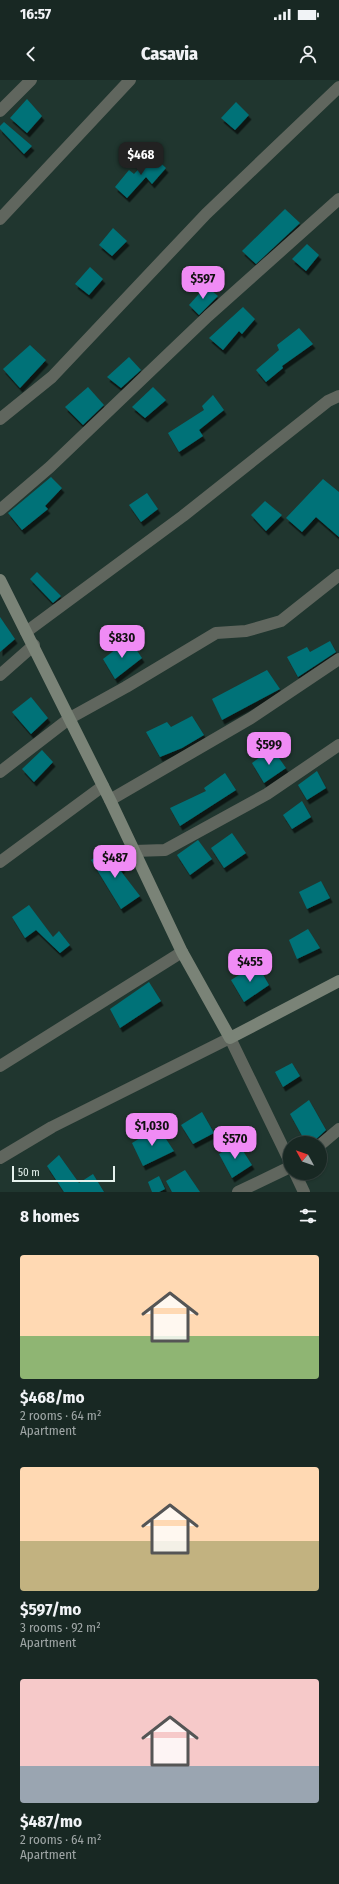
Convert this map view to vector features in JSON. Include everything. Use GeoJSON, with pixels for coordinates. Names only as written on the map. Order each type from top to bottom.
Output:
{"type":"FeatureCollection","features":[{"type":"Feature","properties":{"kind":"street"},"geometry":{"type":"LineString","coordinates":[[0,111],[31,80]]}},
{"type":"Feature","properties":{"kind":"street"},"geometry":{"type":"LineString","coordinates":[[0,219],[130,80]]}},
{"type":"Feature","properties":{"kind":"street"},"geometry":{"type":"LineString","coordinates":[[0,419],[52,377],[206,214],[339,87]]}},
{"type":"Feature","properties":{"kind":"street"},"geometry":{"type":"LineString","coordinates":[[0,510],[50,467],[208,316],[339,199]]}},
{"type":"Feature","properties":{"kind":"street"},"geometry":{"type":"LineString","coordinates":[[26,632],[183,516],[328,401],[339,396]]}},
{"type":"Feature","properties":{"kind":"street"},"geometry":{"type":"LineString","coordinates":[[0,772],[70,718],[126,687],[216,633],[246,632],[281,621],[339,575]]}},
{"type":"Feature","properties":{"kind":"street"},"geometry":{"type":"LineString","coordinates":[[0,580],[70,718],[182,952],[230,1038],[283,1148]]}},
{"type":"Feature","properties":{"kind":"street"},"geometry":{"type":"LineString","coordinates":[[0,674],[34,645]]}},
{"type":"Feature","properties":{"kind":"street"},"geometry":{"type":"LineString","coordinates":[[110,800],[251,718],[339,659]]}},
{"type":"Feature","properties":{"kind":"street"},"geometry":{"type":"LineString","coordinates":[[134,851],[165,850],[266,794],[339,745]]}},
{"type":"Feature","properties":{"kind":"street"},"geometry":{"type":"LineString","coordinates":[[0,862],[103,786]]}},
{"type":"Feature","properties":{"kind":"street"},"geometry":{"type":"LineString","coordinates":[[0,1066],[182,952]]}},
{"type":"Feature","properties":{"kind":"street"},"geometry":{"type":"LineString","coordinates":[[0,1158],[52,1127],[230,1038],[339,981]]}},
{"type":"Feature","properties":{"kind":"street"},"geometry":{"type":"LineString","coordinates":[[327,1139],[339,1129]]}},
{"type":"Feature","properties":{"kind":"street"},"geometry":{"type":"LineString","coordinates":[[238,1192],[283,1170]]}},
{"type":"Feature","properties":{"kind":"street"},"geometry":{"type":"LineString","coordinates":[[298,1180],[304,1192]]}},
{"type":"Feature","properties":{"kind":"building"},"geometry":{"type":"Polygon","coordinates":[[[27,99],[42,116],[27,133],[10,118],[27,99]]]}},
{"type":"Feature","properties":{"kind":"building"},"geometry":{"type":"Polygon","coordinates":[[[236,102],[249,115],[235,130],[221,118],[236,102]]]}},
{"type":"Feature","properties":{"kind":"building"},"geometry":{"type":"Polygon","coordinates":[[[4,122],[32,146],[24,154],[0,129],[0,126],[4,122]]]}},
{"type":"Feature","properties":{"kind":"building"},"geometry":{"type":"Polygon","coordinates":[[[152,155],[166,168],[152,184],[146,177],[127,198],[115,187],[129,170],[134,174],[152,155]]]}},
{"type":"Feature","properties":{"kind":"building"},"geometry":{"type":"Polygon","coordinates":[[[285,209],[300,223],[256,264],[242,251],[285,209]]]}},
{"type":"Feature","properties":{"kind":"building"},"geometry":{"type":"Polygon","coordinates":[[[113,228],[127,241],[112,256],[99,245],[113,228]]]}},
{"type":"Feature","properties":{"kind":"building"},"geometry":{"type":"Polygon","coordinates":[[[307,244],[319,255],[306,271],[292,259],[307,244]]]}},
{"type":"Feature","properties":{"kind":"building"},"geometry":{"type":"Polygon","coordinates":[[[90,267],[103,279],[89,295],[75,284],[90,267]]]}},
{"type":"Feature","properties":{"kind":"building"},"geometry":{"type":"Polygon","coordinates":[[[206,286],[218,296],[199,315],[189,305],[206,286]]]}},
{"type":"Feature","properties":{"kind":"building"},"geometry":{"type":"Polygon","coordinates":[[[243,307],[255,319],[242,334],[239,331],[223,350],[209,338],[243,307]]]}},
{"type":"Feature","properties":{"kind":"building"},"geometry":{"type":"Polygon","coordinates":[[[299,328],[313,344],[282,366],[283,368],[266,382],[256,370],[279,350],[277,345],[299,328]]]}},
{"type":"Feature","properties":{"kind":"building"},"geometry":{"type":"Polygon","coordinates":[[[30,345],[46,360],[20,388],[3,369],[30,345]]]}},
{"type":"Feature","properties":{"kind":"building"},"geometry":{"type":"Polygon","coordinates":[[[129,357],[141,370],[121,388],[107,377],[129,357]]]}},
{"type":"Feature","properties":{"kind":"building"},"geometry":{"type":"Polygon","coordinates":[[[88,387],[104,405],[83,425],[65,407],[88,387]]]}},
{"type":"Feature","properties":{"kind":"building"},"geometry":{"type":"Polygon","coordinates":[[[153,387],[166,400],[145,418],[132,407],[153,387]]]}},
{"type":"Feature","properties":{"kind":"building"},"geometry":{"type":"Polygon","coordinates":[[[213,395],[224,410],[199,430],[203,436],[179,452],[168,433],[204,410],[202,406],[213,395]]]}},
{"type":"Feature","properties":{"kind":"building"},"geometry":{"type":"Polygon","coordinates":[[[51,477],[62,488],[45,506],[48,509],[22,530],[8,513],[51,477]]]}},
{"type":"Feature","properties":{"kind":"building"},"geometry":{"type":"Polygon","coordinates":[[[323,479],[339,492],[339,537],[316,517],[302,532],[286,518],[323,479]]]}},
{"type":"Feature","properties":{"kind":"building"},"geometry":{"type":"Polygon","coordinates":[[[147,493],[158,509],[141,522],[129,505],[147,493]]]}},
{"type":"Feature","properties":{"kind":"building"},"geometry":{"type":"Polygon","coordinates":[[[265,501],[282,515],[266,531],[251,515],[265,501]]]}},
{"type":"Feature","properties":{"kind":"building"},"geometry":{"type":"Polygon","coordinates":[[[37,572],[61,596],[53,603],[30,579],[37,572]]]}},
{"type":"Feature","properties":{"kind":"building"},"geometry":{"type":"Polygon","coordinates":[[[0,617],[15,639],[0,652],[0,617]]]}},
{"type":"Feature","properties":{"kind":"building"},"geometry":{"type":"Polygon","coordinates":[[[129,639],[142,658],[115,679],[103,659],[129,639]]]}},
{"type":"Feature","properties":{"kind":"building"},"geometry":{"type":"Polygon","coordinates":[[[330,641],[336,652],[298,677],[287,657],[307,647],[310,652],[330,641]]]}},
{"type":"Feature","properties":{"kind":"building"},"geometry":{"type":"Polygon","coordinates":[[[267,670],[280,689],[222,720],[212,699],[267,670]]]}},
{"type":"Feature","properties":{"kind":"building"},"geometry":{"type":"Polygon","coordinates":[[[31,697],[48,718],[31,734],[12,712],[31,697]]]}},
{"type":"Feature","properties":{"kind":"building"},"geometry":{"type":"Polygon","coordinates":[[[192,716],[204,735],[182,748],[160,757],[146,732],[167,722],[171,727],[192,716]]]}},
{"type":"Feature","properties":{"kind":"building"},"geometry":{"type":"Polygon","coordinates":[[[272,748],[286,768],[264,783],[252,763],[272,748]]]}},
{"type":"Feature","properties":{"kind":"building"},"geometry":{"type":"Polygon","coordinates":[[[42,750],[53,762],[34,782],[22,769],[42,750]]]}},
{"type":"Feature","properties":{"kind":"building"},"geometry":{"type":"Polygon","coordinates":[[[317,771],[326,788],[307,800],[298,785],[317,771]]]}},
{"type":"Feature","properties":{"kind":"building"},"geometry":{"type":"Polygon","coordinates":[[[225,773],[236,790],[180,826],[170,808],[206,791],[204,788],[225,773]]]}},
{"type":"Feature","properties":{"kind":"building"},"geometry":{"type":"Polygon","coordinates":[[[302,801],[311,817],[292,829],[283,815],[302,801]]]}},
{"type":"Feature","properties":{"kind":"building"},"geometry":{"type":"Polygon","coordinates":[[[232,833],[246,853],[224,868],[211,848],[232,833]]]}},
{"type":"Feature","properties":{"kind":"building"},"geometry":{"type":"Polygon","coordinates":[[[198,840],[212,859],[190,875],[177,855],[198,840]]]}},
{"type":"Feature","properties":{"kind":"building"},"geometry":{"type":"Polygon","coordinates":[[[109,849],[123,868],[120,870],[140,896],[121,909],[91,860],[109,849]]]}},
{"type":"Feature","properties":{"kind":"building"},"geometry":{"type":"Polygon","coordinates":[[[321,881],[330,898],[307,909],[299,892],[321,881]]]}},
{"type":"Feature","properties":{"kind":"building"},"geometry":{"type":"Polygon","coordinates":[[[29,905],[53,937],[59,931],[70,945],[60,953],[36,930],[25,938],[12,917],[29,905]]]}},
{"type":"Feature","properties":{"kind":"building"},"geometry":{"type":"Polygon","coordinates":[[[308,929],[320,948],[297,959],[289,940],[308,929]]]}},
{"type":"Feature","properties":{"kind":"building"},"geometry":{"type":"Polygon","coordinates":[[[257,964],[269,985],[244,1002],[231,980],[257,964]]]}},
{"type":"Feature","properties":{"kind":"building"},"geometry":{"type":"Polygon","coordinates":[[[149,982],[161,1001],[120,1028],[110,1009],[149,982]]]}},
{"type":"Feature","properties":{"kind":"building"},"geometry":{"type":"Polygon","coordinates":[[[292,1063],[300,1076],[283,1087],[275,1072],[292,1063]]]}},
{"type":"Feature","properties":{"kind":"building"},"geometry":{"type":"Polygon","coordinates":[[[309,1100],[326,1130],[320,1136],[302,1136],[290,1114],[309,1100]]]}},
{"type":"Feature","properties":{"kind":"building"},"geometry":{"type":"Polygon","coordinates":[[[202,1112],[214,1133],[193,1144],[181,1125],[202,1112]]]}},
{"type":"Feature","properties":{"kind":"building"},"geometry":{"type":"Polygon","coordinates":[[[158,1127],[174,1151],[143,1166],[132,1143],[158,1127]]]}},
{"type":"Feature","properties":{"kind":"building"},"geometry":{"type":"Polygon","coordinates":[[[238,1143],[252,1165],[232,1178],[219,1154],[238,1143]]]}},
{"type":"Feature","properties":{"kind":"building"},"geometry":{"type":"Polygon","coordinates":[[[59,1155],[79,1183],[93,1174],[104,1192],[64,1192],[47,1166],[59,1155]]]}},
{"type":"Feature","properties":{"kind":"building"},"geometry":{"type":"Polygon","coordinates":[[[185,1170],[200,1192],[172,1192],[166,1181],[185,1170]]]}},
{"type":"Feature","properties":{"kind":"building"},"geometry":{"type":"Polygon","coordinates":[[[159,1176],[165,1189],[159,1192],[152,1192],[148,1182],[159,1176]]]}}]}
